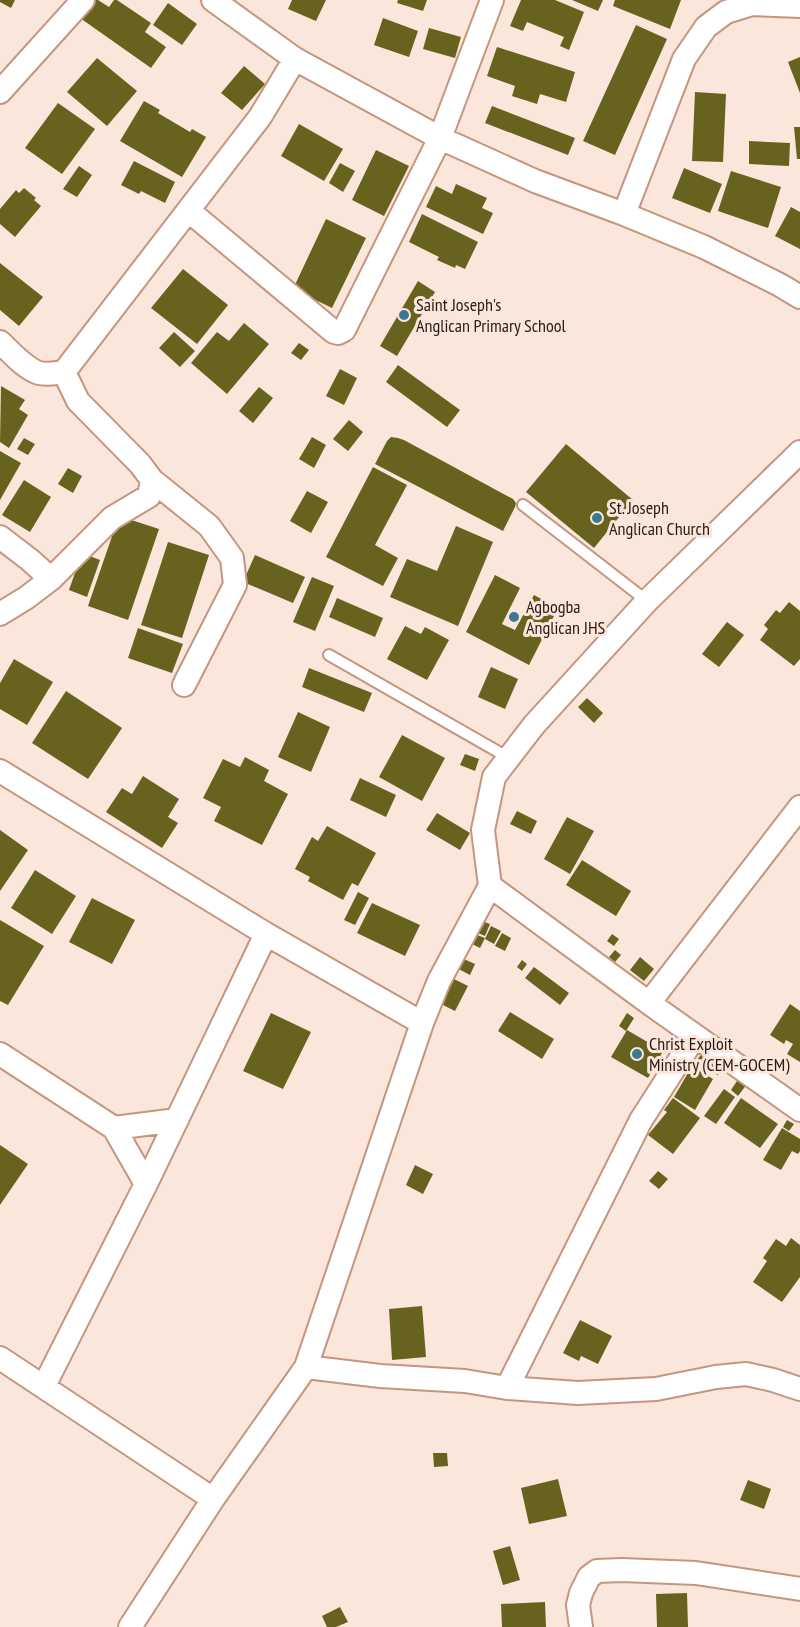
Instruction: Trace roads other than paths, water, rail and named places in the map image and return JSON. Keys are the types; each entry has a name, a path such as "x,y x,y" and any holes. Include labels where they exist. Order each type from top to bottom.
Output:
{"street":[{"path":"0,92 83,0"},
{"path":"213,0 295,59 440,138 535,181 704,247 800,297"},
{"path":"189,211 334,332 344,330 440,138 492,0"},
{"path":"624,214 684,59 706,27 726,12 752,4 800,6"},
{"path":"0,342 23,364 38,373 64,372 260,117 295,59"},
{"path":"64,372 78,400 140,464 152,480 209,526 232,558 235,585 184,685"},
{"path":"130,1627 213,1499 306,1367 422,1023 439,981 490,886 483,830 494,777 534,725 647,601 800,452"},
{"path":"0,614 51,579 112,518 149,496 152,480"},
{"path":"0,537 51,579"},
{"path":"0,771 266,934 422,1023"},
{"path":"649,1003 800,807"},
{"path":"490,886 800,1110"},
{"path":"44,1386 146,1184 266,934"},
{"path":"507,1388 641,1120 695,1036"},
{"path":"0,1054 114,1128 146,1184"},
{"path":"114,1128 177,1120"},
{"path":"0,1358 213,1499"},
{"path":"306,1367 380,1376 465,1381 507,1388 578,1393 656,1389 716,1377 746,1374 800,1389"},
{"path":"581,1627 578,1605 581,1593 589,1577 597,1571 696,1573 800,1589"}],"lane":[{"path":"523,505 647,601"},
{"path":"329,655 509,758"}],"place":[{"name":"Saint Joseph's Anglican Primary School","path":"404,315"},
{"name":"St. Joseph Anglican Church","path":"597,518"},
{"name":"Agbogba Anglican JHS","path":"514,617"},
{"name":"Christ Exploit Ministry (CEM-GOCEM)","path":"637,1054"}]}
